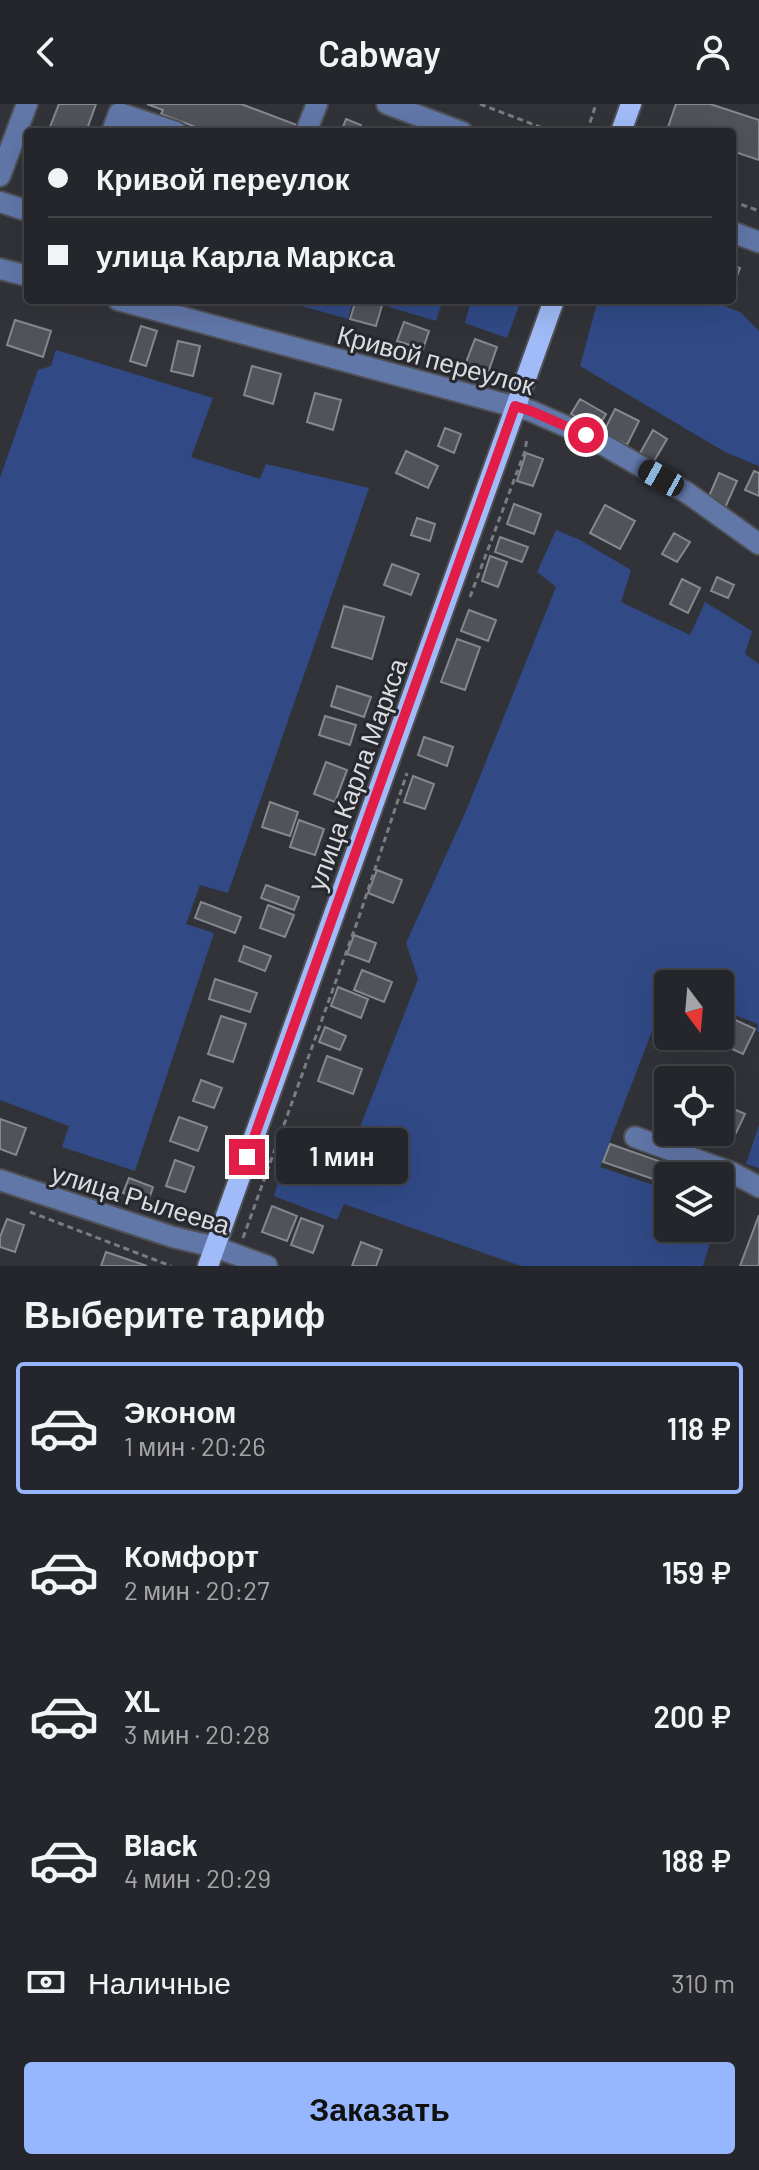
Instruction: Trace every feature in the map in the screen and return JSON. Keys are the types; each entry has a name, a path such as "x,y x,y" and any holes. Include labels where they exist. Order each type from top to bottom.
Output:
{"main road":[{"path":"622,128 631,104"},
{"name":"улица Карла Маркса","path":"211,1256 523,409 553,304"}],"street":[{"path":"0,176 27,104"},
{"path":"308,128 317,104"},
{"path":"387,104 451,128"},
{"path":"113,128 119,113 164,128"},
{"path":"0,202 24,210"},
{"path":"736,233 759,242"},
{"path":"0,269 24,275"},
{"name":"Кривой переулок","path":"133,304 523,409 586,435 686,492 759,544"},
{"path":"635,1137 733,1173 759,1187"},
{"name":"улица Рылеева","path":"0,1180 173,1237 211,1256 237,1255 267,1266"}],"path":[{"path":"480,104 543,128"},
{"path":"588,128 596,104"},
{"path":"736,202 759,211"},
{"path":"470,597 525,451 523,409"},
{"path":"237,1255 359,917 411,761"},
{"path":"25,1210 171,1266"}],"shaded area":[{"path":"294,304 352,304 348,319"},
{"path":"389,304 442,304 436,321 389,307"},
{"path":"470,304 520,304 507,338 465,323"},
{"path":"597,304 719,304 740,312 759,331 759,466 725,452 580,366"},
{"path":"56,350 213,398 191,457 260,479 266,464 369,488 228,893 200,885 186,924 214,933 135,1171 62,1147 69,1126 0,1100 0,478 38,370 51,366"},
{"path":"556,530 580,540 631,570 621,602 690,635 705,602 752,631 745,654 759,664 759,1032 758,1024 734,1015 734,970 654,970 654,1026 600,1167 654,1185 654,1242 710,1242 703,1266 521,1266 344,1204 337,1220 274,1196 287,1153 354,1175 361,1173 377,1140 360,1127 418,979 406,943 466,811 556,587 537,572"},
{"path":"759,1125 759,1168 746,1164"}],"building":[{"path":"59,104 96,104 87,128 50,128"},
{"path":"147,104 241,104 297,125 296,128 198,128 161,114 163,110"},
{"path":"676,104 710,104 759,120 759,160 736,152 736,128 668,128"},
{"path":"346,119 361,125 360,128 343,128"},
{"path":"355,304 382,304 376,326 350,319"},
{"path":"15,320 51,331 43,357 7,345"},
{"path":"404,322 429,331 423,349 397,341"},
{"path":"141,326 157,331 146,366 130,361"},
{"path":"475,339 497,347 488,373 465,365"},
{"path":"178,341 200,346 193,376 171,371"},
{"path":"252,366 281,374 273,404 244,395"},
{"path":"315,393 341,400 333,430 307,422"},
{"path":"580,399 606,414 597,429 571,414"},
{"path":"615,409 639,421 627,445 603,433"},
{"path":"445,428 461,434 454,453 438,446"},
{"path":"653,430 667,439 653,463 639,455"},
{"path":"406,451 438,466 428,488 396,473"},
{"path":"526,453 543,459 533,486 517,481"},
{"path":"754,471 759,473 759,496 745,490"},
{"path":"719,473 737,481 725,508 707,501"},
{"path":"514,504 541,514 534,534 507,524"},
{"path":"605,505 635,521 620,549 590,533"},
{"path":"417,518 435,524 430,541 411,535"},
{"path":"674,533 690,542 677,562 662,554"},
{"path":"500,537 528,547 522,562 495,552"},
{"path":"490,556 507,562 498,587 482,581"},
{"path":"392,564 419,574 411,595 384,585"},
{"path":"717,577 734,585 728,598 711,591"},
{"path":"682,579 700,588 688,613 670,604"},
{"path":"344,606 384,617 372,659 332,647"},
{"path":"469,610 496,620 488,641 461,631"},
{"path":"457,639 480,647 465,690 441,682"},
{"path":"337,686 371,697 364,717 331,706"},
{"path":"325,716 356,725 350,745 319,735"},
{"path":"424,737 453,747 447,766 418,755"},
{"path":"326,762 347,770 335,802 314,794"},
{"path":"413,776 434,784 425,809 404,802"},
{"path":"270,802 298,812 290,836 262,827"},
{"path":"299,820 324,829 315,855 290,847"},
{"path":"377,870 402,880 393,903 368,893"},
{"path":"266,885 299,897 294,910 261,898"},
{"path":"201,902 241,917 235,933 195,918"},
{"path":"268,905 294,915 285,937 260,928"},
{"path":"354,935 376,943 369,962 347,954"},
{"path":"244,946 271,956 265,971 239,961"},
{"path":"362,970 392,982 384,1002 354,990"},
{"path":"215,979 257,993 250,1012 209,999"},
{"path":"338,987 368,999 361,1018 331,1006"},
{"path":"221,1016 246,1024 233,1062 208,1054"},
{"path":"734,1019 755,1029 743,1054 734,1050"},
{"path":"325,1027 346,1036 340,1050 319,1042"},
{"path":"327,1056 362,1069 353,1094 318,1081"},
{"path":"201,1080 222,1088 214,1108 193,1101"},
{"path":"734,1109 745,1114 734,1132"},
{"path":"179,1117 207,1127 198,1151 170,1141"},
{"path":"0,1119 26,1128 16,1155 0,1149"},
{"path":"301,1133 326,1142 319,1159 294,1150"},
{"path":"610,1144 659,1161 654,1162 653,1179 603,1162"},
{"path":"175,1160 194,1167 185,1192 166,1186"},
{"path":"129,1178 153,1187 148,1202 123,1193"},
{"path":"272,1206 297,1216 287,1241 262,1232"},
{"path":"759,1215 759,1266 740,1266"},
{"path":"301,1218 323,1226 313,1253 291,1245"},
{"path":"7,1219 24,1225 15,1252 0,1247 0,1237"},
{"path":"361,1242 382,1250 376,1266 352,1266"},
{"path":"106,1252 147,1266 101,1266"}],"route":[{"path":"247,1157 515,406 586,435"}]}
